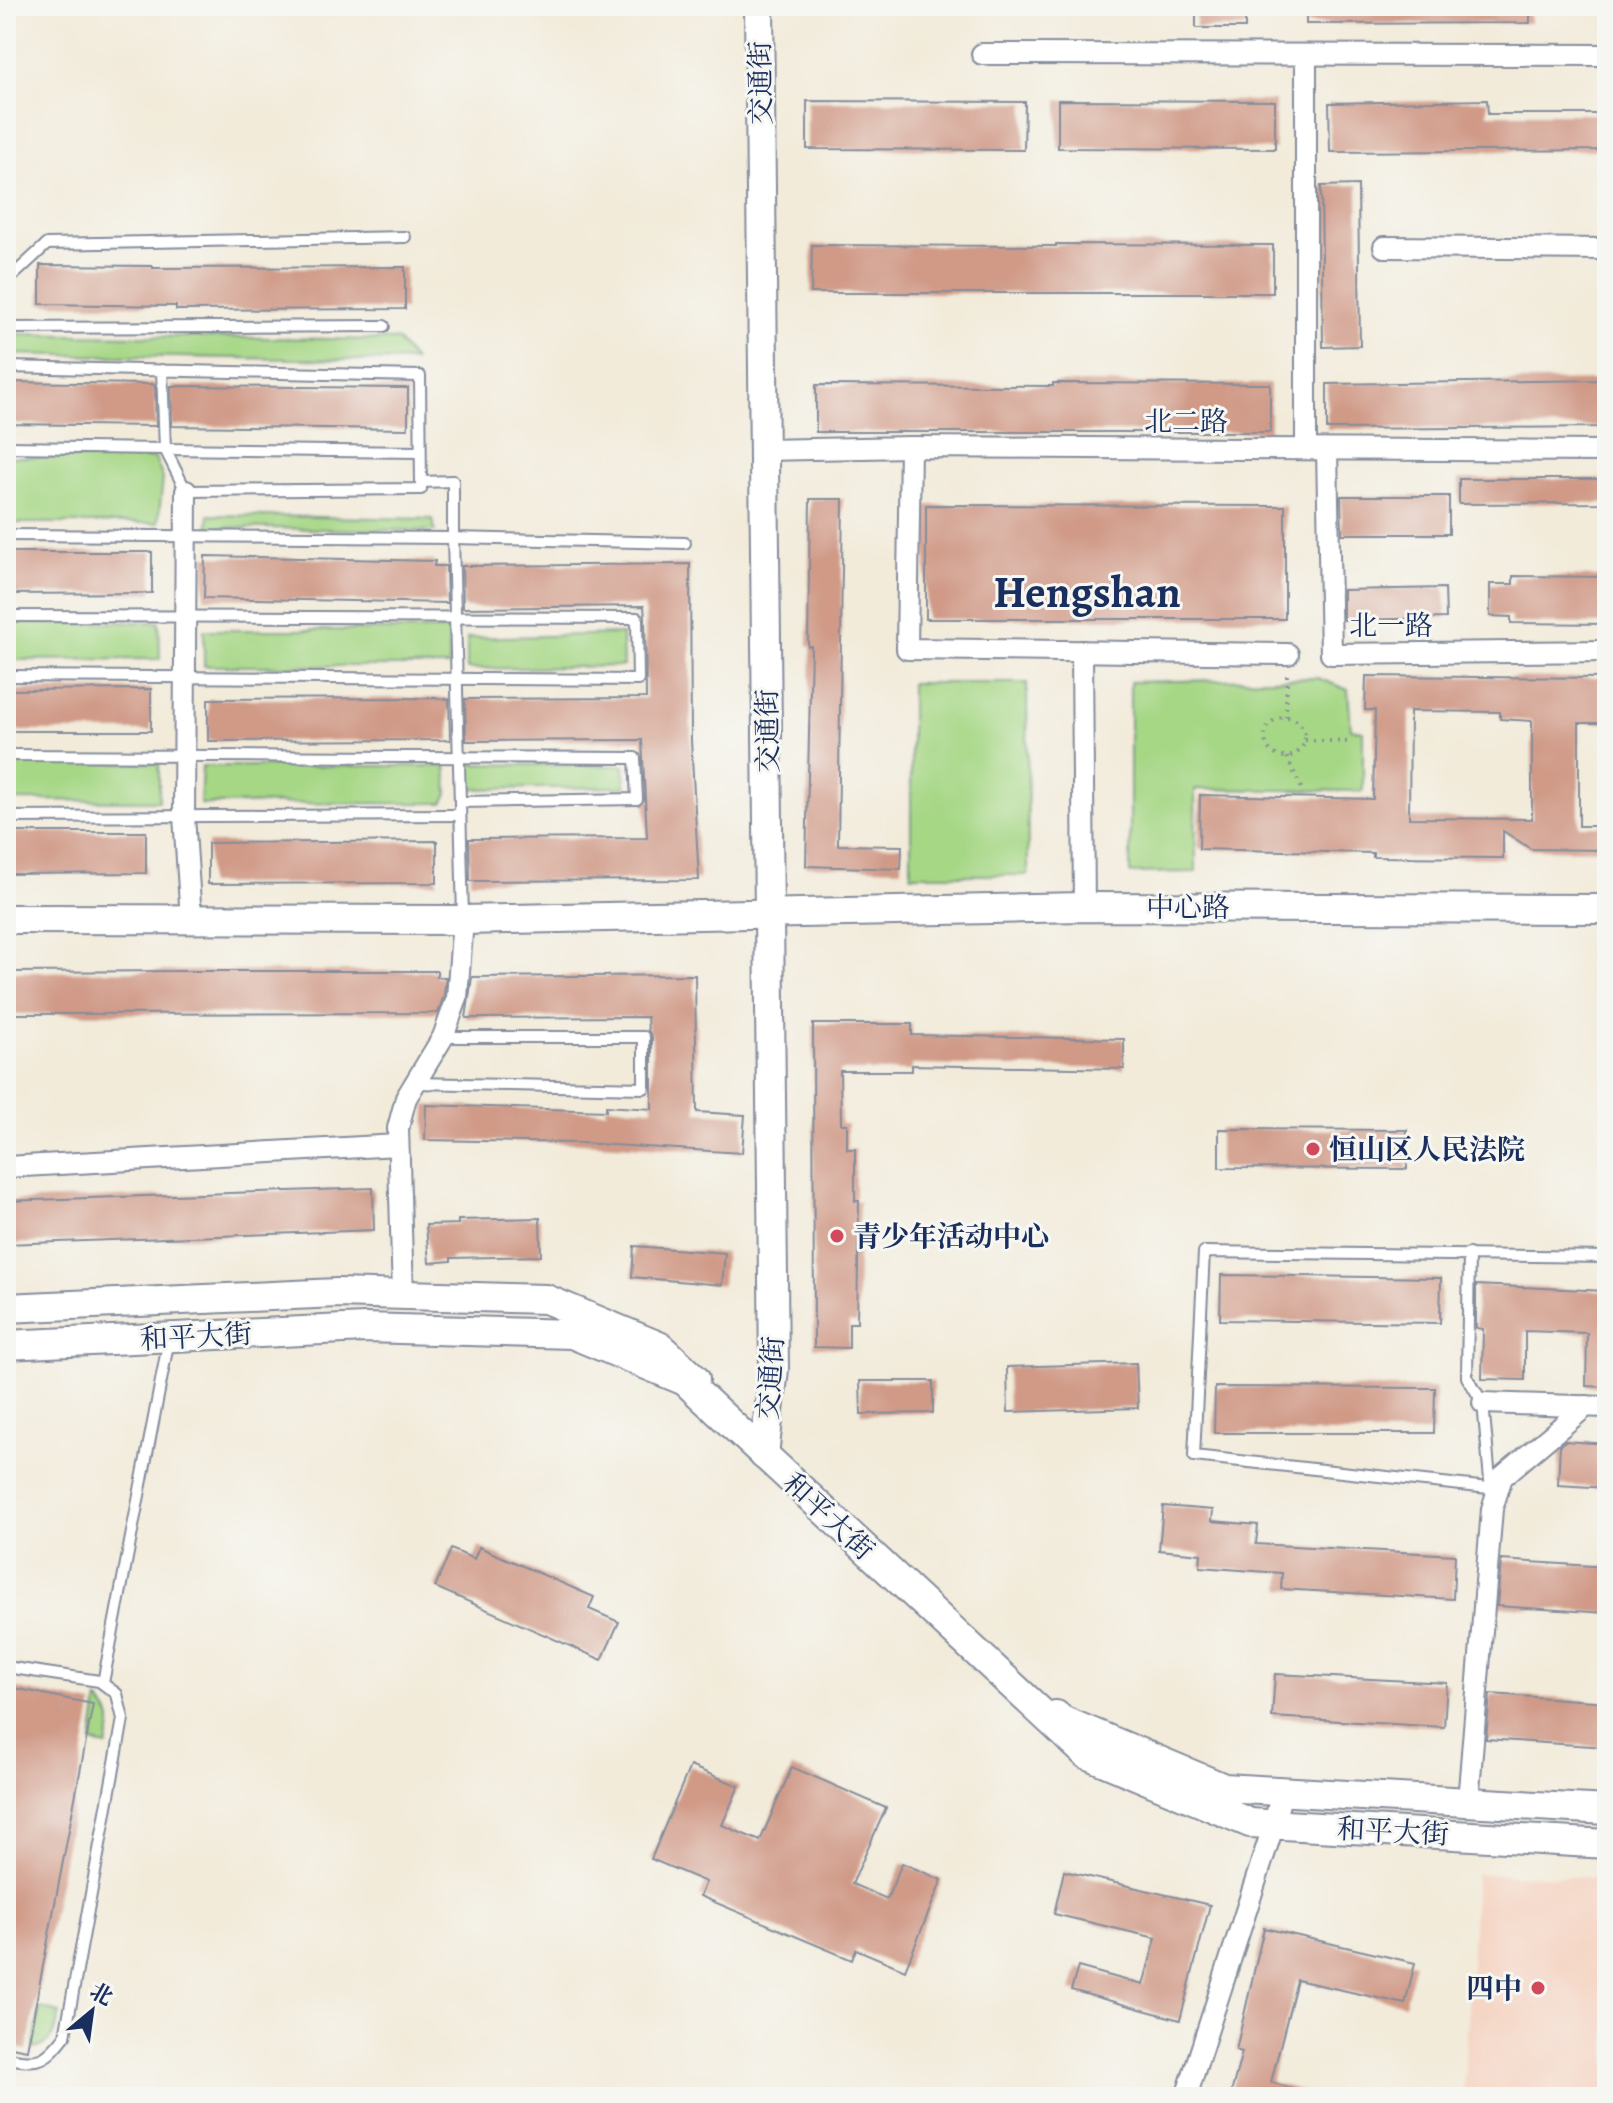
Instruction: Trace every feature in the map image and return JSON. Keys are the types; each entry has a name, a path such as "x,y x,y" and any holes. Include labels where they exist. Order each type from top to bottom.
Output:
{"main road":[{"name":"交通街","path":"759,6 774,1369 764,1449"},
{"name":"中心路","path":"6,919 463,920 1084,907 1607,909"},
{"name":"和平大街","path":"6,1308 337,1293 546,1299 661,1347 764,1449 1086,1754 1250,1823 1607,1844"},
{"name":"和平大街","path":"6,1345 365,1328 572,1334 685,1381 1062,1720 1224,1788 1607,1810"}],"street":[{"path":"982,54 1607,55"},
{"path":"1306,55 1306,449"},
{"path":"1384,247 1607,249"},
{"name":"北二路","path":"764,450 910,447 1607,451"},
{"path":"910,447 907,649 1288,654"},
{"name":"北一路","path":"1327,450 1331,654 1607,651"},
{"path":"186,491 184,816 191,919"},
{"path":"1082,651 1084,907"},
{"path":"403,1295 398,1128 406,1098 443,1037 457,998 463,920"},
{"path":"6,1167 398,1145"},
{"path":"1483,1403 1607,1407"},
{"path":"1468,1802 1494,1496 1502,1477 1586,1406"},
{"path":"1186,2097 1282,1791"}],"lane":[{"path":"6,282 47,244 405,237"},
{"path":"6,328 384,326"},
{"path":"6,367 162,370 420,376 421,489 186,491 165,449 162,370"},
{"path":"6,447 420,452"},
{"path":"421,482 453,481 463,920"},
{"path":"6,535 685,543"},
{"path":"6,616 637,618 638,680 6,676"},
{"path":"6,755 635,758 637,799 460,802"},
{"path":"6,817 460,815"},
{"path":"415,1083 644,1088 644,1037 443,1037"},
{"path":"1469,1254 1467,1377 1483,1403 1494,1496 1194,1456 1204,1252 1469,1254 1607,1257"},
{"path":"103,1683 169,1337"},
{"path":"6,1667 103,1683 117,1694 123,1719 65,2036 52,2053 33,2062 6,2058"}],"path":[{"path":"1286,717 1298,722 1305,733 1299,752 1287,757 1274,754 1266,745 1266,731 1273,721 1286,717"},
{"path":"1305,740 1352,742"},
{"path":"1287,757 1302,790"}],"shaded area":[{"name":"四中","path":"1476,1874 1607,1878 1607,2097 1463,2097"}],"green space":[{"path":"6,334 397,340 414,361 6,354"},
{"path":"6,457 155,458 163,479 158,523 6,523"},
{"path":"209,515 433,519 435,531 208,527"},
{"path":"159,622 160,659 6,660 6,623"},
{"path":"204,630 449,630 449,666 204,666"},
{"path":"622,634 623,666 467,669 467,638"},
{"path":"1318,678 1348,690 1351,729 1363,731 1363,791 1195,789 1196,872 1130,873 1130,682"},
{"path":"911,683 1027,683 1028,875 911,875"},
{"path":"6,762 159,763 159,801 6,800"},
{"path":"465,764 624,766 625,787 465,789"},
{"path":"202,766 446,766 448,794 443,803 200,804"},
{"path":"98,1700 108,1712 111,1722 107,1746 92,1743"},
{"path":"40,2008 60,2013 49,2041 33,2049"}],"building":[{"path":"1196,6 1245,6 1245,28 1196,28"},
{"path":"1306,6 1530,6 1530,23 1306,24"},
{"path":"1058,100 1275,101 1275,149 1058,148"},
{"path":"1487,100 1488,114 1607,114 1607,150 1330,152 1329,103"},
{"path":"807,101 1025,102 1024,150 807,149"},
{"path":"1358,185 1360,346 1323,347 1321,186"},
{"path":"812,245 1273,245 1273,293 811,293"},
{"path":"40,265 405,267 405,309 176,310 176,306 40,304"},
{"path":"1607,380 1607,427 1327,429 1327,384"},
{"path":"6,382 155,385 156,426 6,424"},
{"path":"1053,383 1270,384 1270,432 816,432 816,385 1053,386"},
{"path":"171,386 408,388 408,429 172,426"},
{"path":"1459,479 1607,479 1607,503 1459,504"},
{"path":"1341,496 1449,496 1449,534 1342,534"},
{"path":"810,499 843,499 838,845 902,846 901,869 806,866 811,646 808,646"},
{"path":"926,505 1285,506 1285,619 926,619"},
{"path":"6,552 152,552 152,593 6,594"},
{"path":"205,556 435,561 434,566 446,566 447,603 204,598"},
{"path":"690,564 691,740 699,880 470,881 469,839 647,838 642,740 466,741 465,699 646,698 645,618 644,606 463,608 462,566"},
{"path":"1513,576 1607,577 1607,624 1511,623 1511,617 1490,616 1490,584 1513,584"},
{"path":"1445,588 1446,618 1343,620 1343,590"},
{"path":"1366,676 1607,678 1607,723 1579,723 1579,826 1607,826 1607,850 1531,849 1503,831 1503,858 1373,857 1373,853 1199,849 1200,795 1373,799 1375,710 1365,710","holes":["1410,711 1500,712 1500,719 1532,721 1532,819 1409,818"]},
{"path":"151,689 151,731 6,731 6,690"},
{"path":"208,699 449,699 450,740 208,741"},
{"path":"6,832 146,832 146,873 6,874"},
{"path":"437,841 437,883 208,884 208,843"},
{"path":"437,971 437,977 446,977 438,1013 6,1014 6,972"},
{"path":"695,975 697,1112 745,1115 742,1153 581,1143 425,1140 426,1105 606,1111 606,1106 652,1109 652,1037 647,1017 466,1018 472,977"},
{"path":"813,1024 912,1024 912,1035 1124,1039 1124,1069 912,1065 912,1071 840,1071 841,1124 847,1124 847,1149 855,1149 855,1201 859,1201 857,1323 849,1323 849,1348 814,1347"},
{"name":"恒山区人民法院","path":"1219,1129 1407,1130 1407,1169 1219,1168"},
{"path":"373,1188 374,1230 6,1244 6,1201"},
{"path":"540,1218 541,1256 451,1258 451,1261 429,1263 426,1225 458,1224 458,1220"},
{"path":"634,1246 725,1253 722,1285 632,1277"},
{"path":"1221,1275 1441,1278 1440,1323 1220,1320"},
{"path":"1476,1285 1607,1291 1607,1387 1586,1386 1587,1333 1525,1331 1525,1380 1482,1379 1483,1329 1476,1328"},
{"path":"1136,1363 1138,1408 1008,1412 1007,1367"},
{"path":"860,1381 933,1381 933,1413 861,1414"},
{"path":"1215,1387 1435,1388 1434,1433 1214,1433"},
{"path":"1565,1441 1607,1444 1607,1488 1558,1485 1560,1445"},
{"path":"1163,1506 1213,1510 1212,1521 1258,1525 1256,1544 1455,1555 1453,1599 1281,1589 1282,1573 1200,1567 1201,1554 1159,1550"},
{"path":"479,1547 594,1597 589,1609 619,1622 602,1660 435,1587 451,1549 474,1559"},
{"path":"1501,1560 1607,1567 1607,1613 1497,1606"},
{"path":"1275,1674 1447,1683 1444,1727 1272,1717"},
{"path":"9,1687 93,1704 27,2050 6,2046 6,1702"},
{"path":"1490,1694 1607,1702 1607,1747 1486,1739"},
{"path":"690,1766 739,1786 722,1825 760,1841 792,1767 886,1808 852,1884 887,1899 902,1863 942,1880 905,1970 856,1949 852,1960 700,1896 706,1882 651,1859"},
{"path":"1064,1871 1210,1905 1180,2020 1071,1990 1078,1967 1143,1985 1156,1938 1054,1914"},
{"path":"1264,1928 1415,1963 1405,2004 1297,1980 1271,2082 1305,2092 1305,2097 1230,2097 1242,2052 1236,2050"}],"place":[{"name":"恒山区人民法院","path":"1313,1149"},
{"name":"青少年活动中心","path":"837,1236"},
{"name":"四中","path":"1538,1988"}],"district":[{"name":"Hengshan","path":"1087,592"}]}
